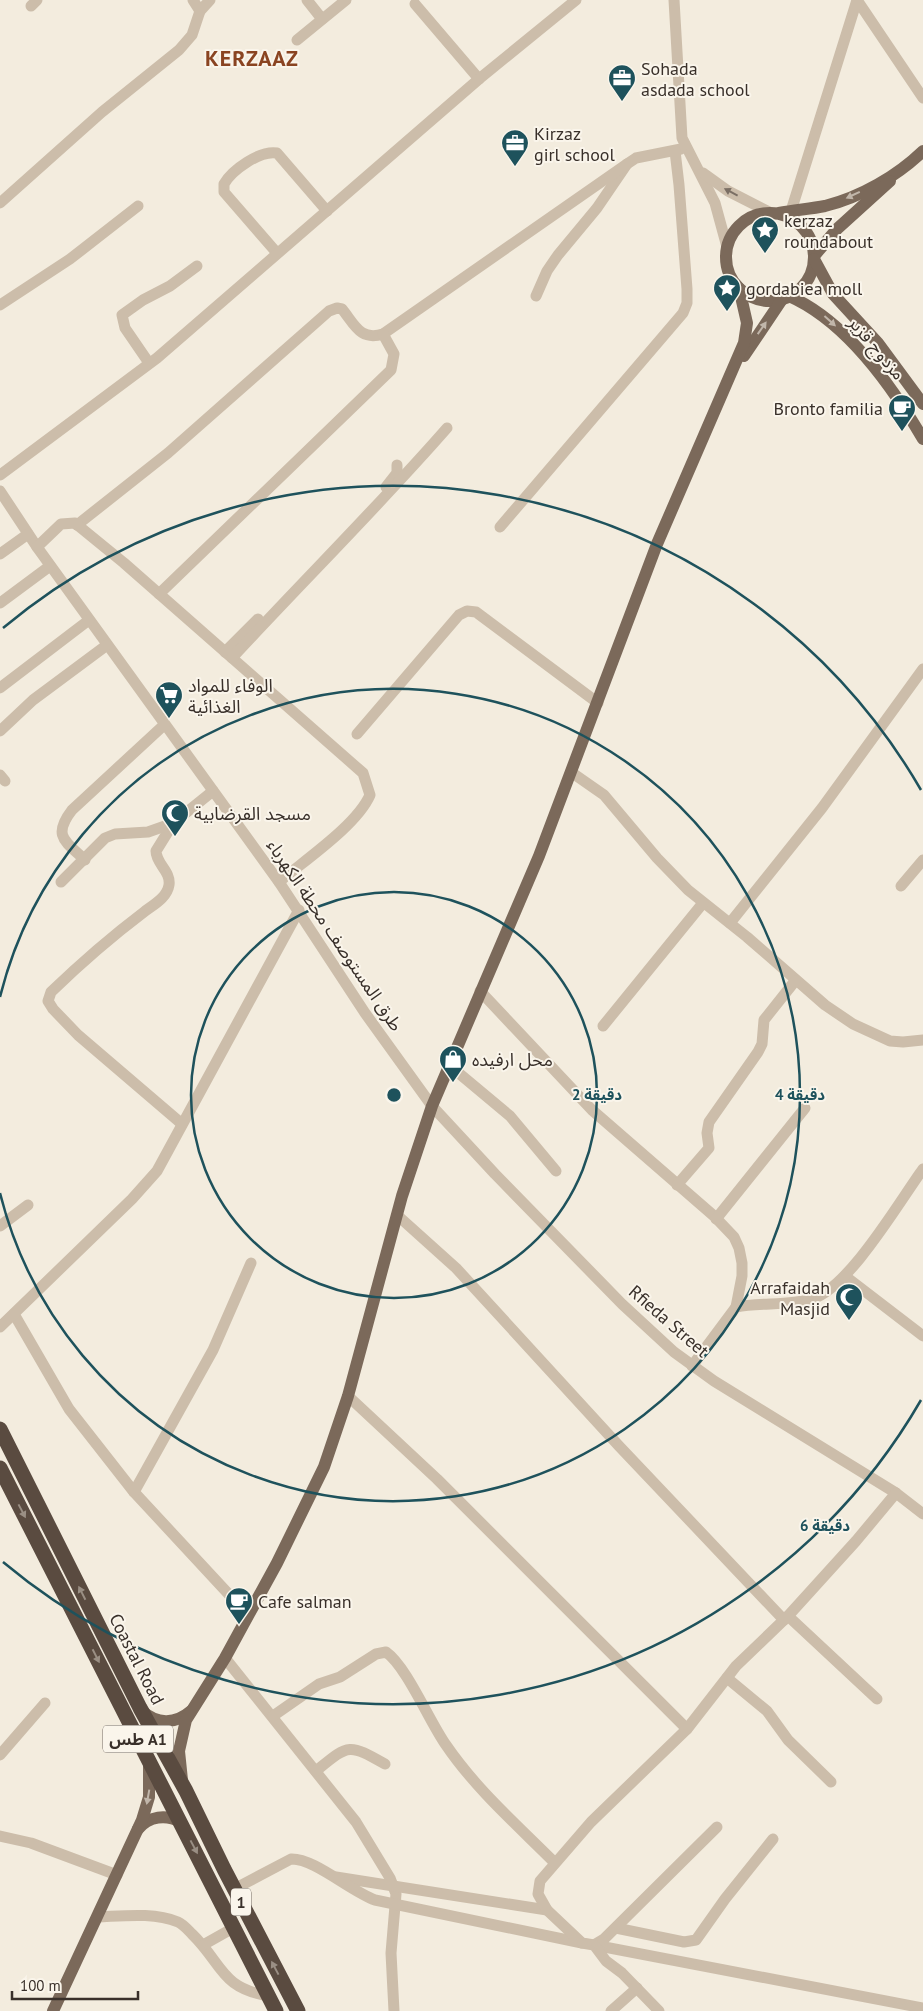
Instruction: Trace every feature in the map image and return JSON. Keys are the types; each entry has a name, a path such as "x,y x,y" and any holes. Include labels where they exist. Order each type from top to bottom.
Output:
{"highway":[{"name":"Coastal Road","path":"0,1429 140,1708 186,1791 234,1889 298,2011"},
{"name":"Coastal Road","path":"0,1468 235,1927 276,2011"}],"main road":[{"path":"739,288 750,296 763,300 786,297 797,291 809,277 814,258 837,229 923,151"},
{"path":"186,1791 180,1772 179,1751 182,1730 191,1711 225,1658 312,1495 348,1396 397,1215 432,1106 539,856 657,544 744,343 747,329 746,315 739,288 729,273 727,264 727,247 734,231 747,219 780,212 826,206 843,200 896,174"},
{"path":"780,212 797,222 804,229 809,237 814,258"},
{"name":"مزدوج قزير","path":"814,258 834,294 878,343 923,404"},
{"path":"727,384 759,331 786,297"},
{"name":"مزدوج قزير","path":"786,297 815,309 848,339 893,394 923,439"},
{"path":"140,1708 155,1720 168,1722 181,1719 191,1711"},
{"path":"53,2011 98,1917 136,1831 149,1797 149,1760"},
{"path":"136,1831 147,1821 160,1817 181,1822"}],"street":[{"path":"193,0 200,11"},
{"path":"0,203 102,112 179,50 192,35 200,11 210,0"},
{"path":"307,0 322,19"},
{"path":"297,40 346,0"},
{"path":"0,475 149,363 479,79 576,0"},
{"path":"500,528 683,312 687,303 680,185 680,126 674,0"},
{"path":"680,149 713,182 780,212 857,0 923,98"},
{"path":"415,4 479,79"},
{"path":"77,525 168,453 329,311 337,308 342,309 363,335 375,336 383,334 636,158 680,149"},
{"path":"277,253 224,192 224,184 234,172 264,154 277,153 327,211"},
{"path":"536,296 558,255 597,208 628,164"},
{"path":"694,165 715,203 727,247"},
{"path":"0,305 70,259 138,206"},
{"path":"149,363 124,328 122,315 143,300 170,286 197,266"},
{"path":"159,594 391,370 394,354 383,334"},
{"path":"229,655 390,494 446,428"},
{"path":"229,655 394,478 397,465"},
{"name":"طرق المستوصف محطة الكهرباء","path":"0,491 50,566 299,910 365,1013 432,1106"},
{"path":"37,547 61,524 68,522 77,525 159,594 363,773 369,786 370,795 358,814 336,835 279,882"},
{"path":"0,554 28,534"},
{"path":"0,603 50,566"},
{"path":"357,734 459,615 467,611 476,612 598,704"},
{"path":"0,688 89,620"},
{"path":"0,731 34,700 107,645"},
{"path":"730,923 822,808 923,669"},
{"path":"85,860 63,840 61,831 64,821 72,810 164,724"},
{"path":"571,772 604,795 657,858 704,903 730,923 796,982 846,1020 875,1035 890,1041 923,1040"},
{"path":"61,882 105,838 115,834 148,832 174,822 213,791"},
{"path":"174,822 156,851 157,859 168,875 170,883 163,898 97,948 51,992 48,1001 53,1009 78,1035 182,1124"},
{"path":"901,886 923,860"},
{"path":"603,1026 704,903"},
{"path":"0,1327 146,1184 165,1158 299,910"},
{"path":"677,1185 710,1148 707,1127 709,1122 758,1052 762,1044 764,1020 796,982"},
{"path":"480,991 592,1110 734,1237 739,1248 742,1276 736,1307 692,1366"},
{"path":"449,1065 510,1116 556,1171"},
{"name":"Rfieda Street","path":"432,1106 495,1174 654,1335 692,1366 896,1493 923,1514"},
{"path":"716,1219 805,1108"},
{"path":"736,1307 752,1303 812,1299 828,1292 845,1276 923,1169"},
{"path":"0,1226 28,1205"},
{"path":"397,1215 456,1268 619,1446 786,1618 877,1699"},
{"path":"134,1492 213,1350 251,1263"},
{"path":"845,1276 923,1336"},
{"path":"14,1314 69,1409 134,1492 248,1615"},
{"path":"348,1396 437,1479 687,1730"},
{"path":"658,2011 637,1988 547,1910 540,1902 538,1888 554,1862 591,1822 687,1730 736,1666 786,1618 856,1541 896,1493"},
{"path":"273,1716 319,1684 340,1677 376,1654 386,1652 409,1682 444,1743 460,1764 489,1799 554,1862"},
{"path":"225,1658 361,1828 394,1886 391,1954 394,2011"},
{"path":"727,1678 766,1711 788,1740 831,1782"},
{"path":"0,1755 45,1703"},
{"path":"316,1771 341,1751 348,1749 358,1749 385,1764"},
{"path":"588,1944 616,1928 718,1827"},
{"path":"0,1836 31,1843 117,1874"},
{"path":"616,1928 684,1942 696,1940 725,1899 773,1839"},
{"path":"234,1889 291,1859 303,1860 359,1894 394,1906 923,2008"},
{"path":"329,1876 547,1910"},
{"path":"98,1917 138,1916 178,1922 203,1945 231,1983 248,1993 269,1996"},
{"path":"203,1945 235,1927"},
{"path":"611,2011 637,1988"}],"place":[{"name":"Sohada asdada school","path":"622,102"},
{"name":"Kirzaz girl school","path":"515,167"},
{"name":"kerzaz roundabout","path":"765,254"},
{"name":"gordabiea moll","path":"727,312"},
{"name":"Bronto familia","path":"902,432"},
{"name":"الوفاء للمواد الغذائية","path":"169,719"},
{"name":"مسجد القرضابية","path":"175,837"},
{"name":"محل ارفيده","path":"453,1083"},
{"name":"Arrafaidah Masjid","path":"849,1321"},
{"name":"Cafe salman","path":"239,1625"}],"district":[{"name":"KERZAAZ","path":"252,58"}]}
